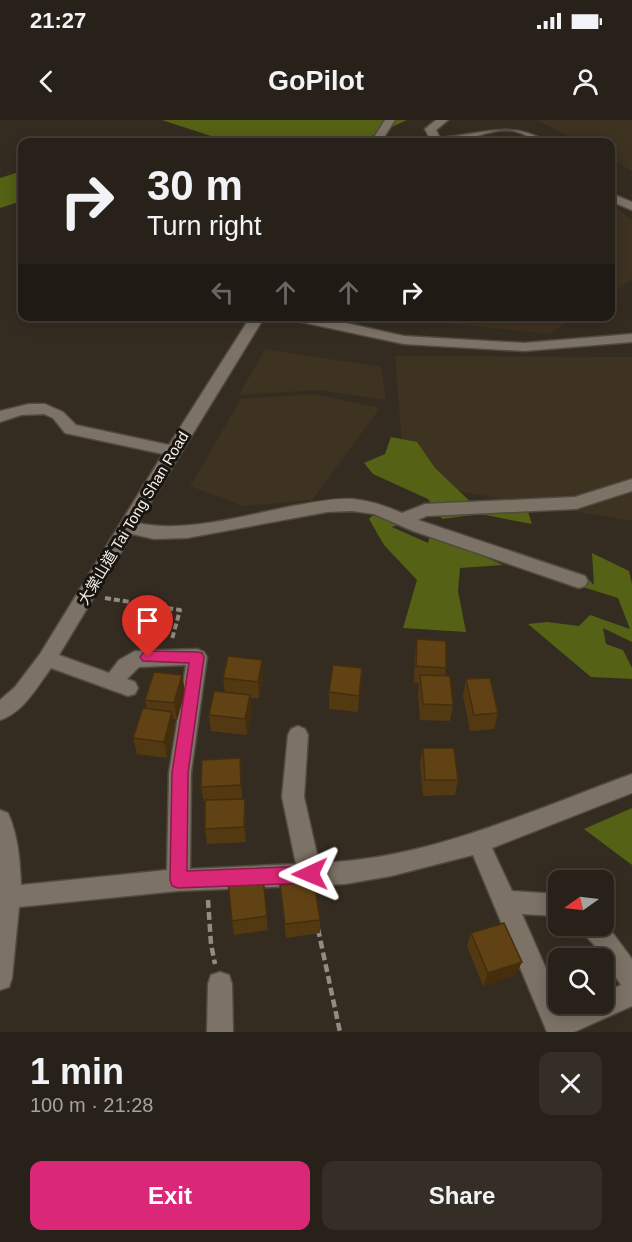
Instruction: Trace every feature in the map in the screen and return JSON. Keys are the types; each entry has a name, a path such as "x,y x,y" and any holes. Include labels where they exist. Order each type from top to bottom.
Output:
{"street":[{"path":"379,138 390,120"},
{"path":"432,138 430,129 443,120"},
{"path":"458,138 498,125 515,125 528,129 538,138"},
{"path":"615,198 632,206"},
{"name":"大棠山道 Tai Tong Shan Road","path":"0,712 22,693 46,659 255,321"},
{"path":"315,321 404,340 524,347 632,338"},
{"path":"2,412 51,410 60,416 71,429 174,451"},
{"path":"402,520 425,510 576,503 632,485"},
{"path":"127,527 154,533 187,532 327,506 352,505 377,509 402,520 579,581"},
{"path":"46,659 120,685 126,666 135,659 197,657 180,773 178,880"},
{"path":"298,735 292,797 310,874"},
{"path":"5,897 178,880 345,873 391,865 479,843 632,783"},
{"path":"0,820 7,849 0,978"},
{"path":"479,843 559,1029 632,993"},
{"path":"503,902 548,904"},
{"path":"601,936 632,980"},
{"path":"220,984 220,1032"}],"path":[{"path":"86,595 180,610 167,657"},
{"path":"207,878 211,944 220,984"},
{"path":"316,919 321,952 340,1032"}],"shaded area":[{"path":"537,120 632,120 632,171 615,161 615,138 572,138"},
{"path":"615,207 632,220 632,279 615,291"},
{"path":"426,321 570,321 549,334"},
{"path":"265,349 381,367 386,400 319,390 239,395"},
{"path":"395,356 632,357 632,521 405,482"},
{"path":"313,394 380,408 312,500 243,506 190,486 241,399"}],"green space":[{"path":"162,120 407,120 368,138 217,138"},
{"path":"18,172 18,202 0,208 0,178"},
{"path":"391,437 417,442 435,468 477,508 528,512 532,524 480,514 442,519 428,499 373,474 364,463 385,454"},
{"path":"373,515 401,524 392,527 428,543 430,536 463,547 503,565 460,568 458,591 466,632 403,628 417,580 384,545 369,519"},
{"path":"592,553 629,571 632,584 632,642 603,628 606,644 623,650 632,668 632,679 591,677 528,624 547,622 579,626 590,615 630,629 618,598 535,572 583,574 594,585"},
{"path":"632,808 632,865 584,829"}],"building":[{"path":"417,639 446,641 446,668 416,666"},
{"path":"228,656 262,660 258,682 223,678"},
{"path":"333,665 362,668 359,696 329,692"},
{"path":"154,672 182,675 174,703 145,700"},
{"path":"420,675 450,676 453,705 423,704"},
{"path":"490,678 498,713 474,715 466,679"},
{"path":"214,691 250,695 245,719 209,715"},
{"path":"143,708 172,712 164,742 133,738"},
{"path":"423,748 454,748 458,780 425,780"},
{"path":"240,758 241,785 201,787 202,760"},
{"path":"245,799 244,827 205,829 205,800"},
{"path":"263,877 267,916 232,921 228,882"},
{"path":"314,881 320,920 285,924 280,885"},
{"path":"504,923 522,962 488,973 471,933"}],"route":[{"path":"148,657 197,657 180,773 178,880 310,874"}]}
